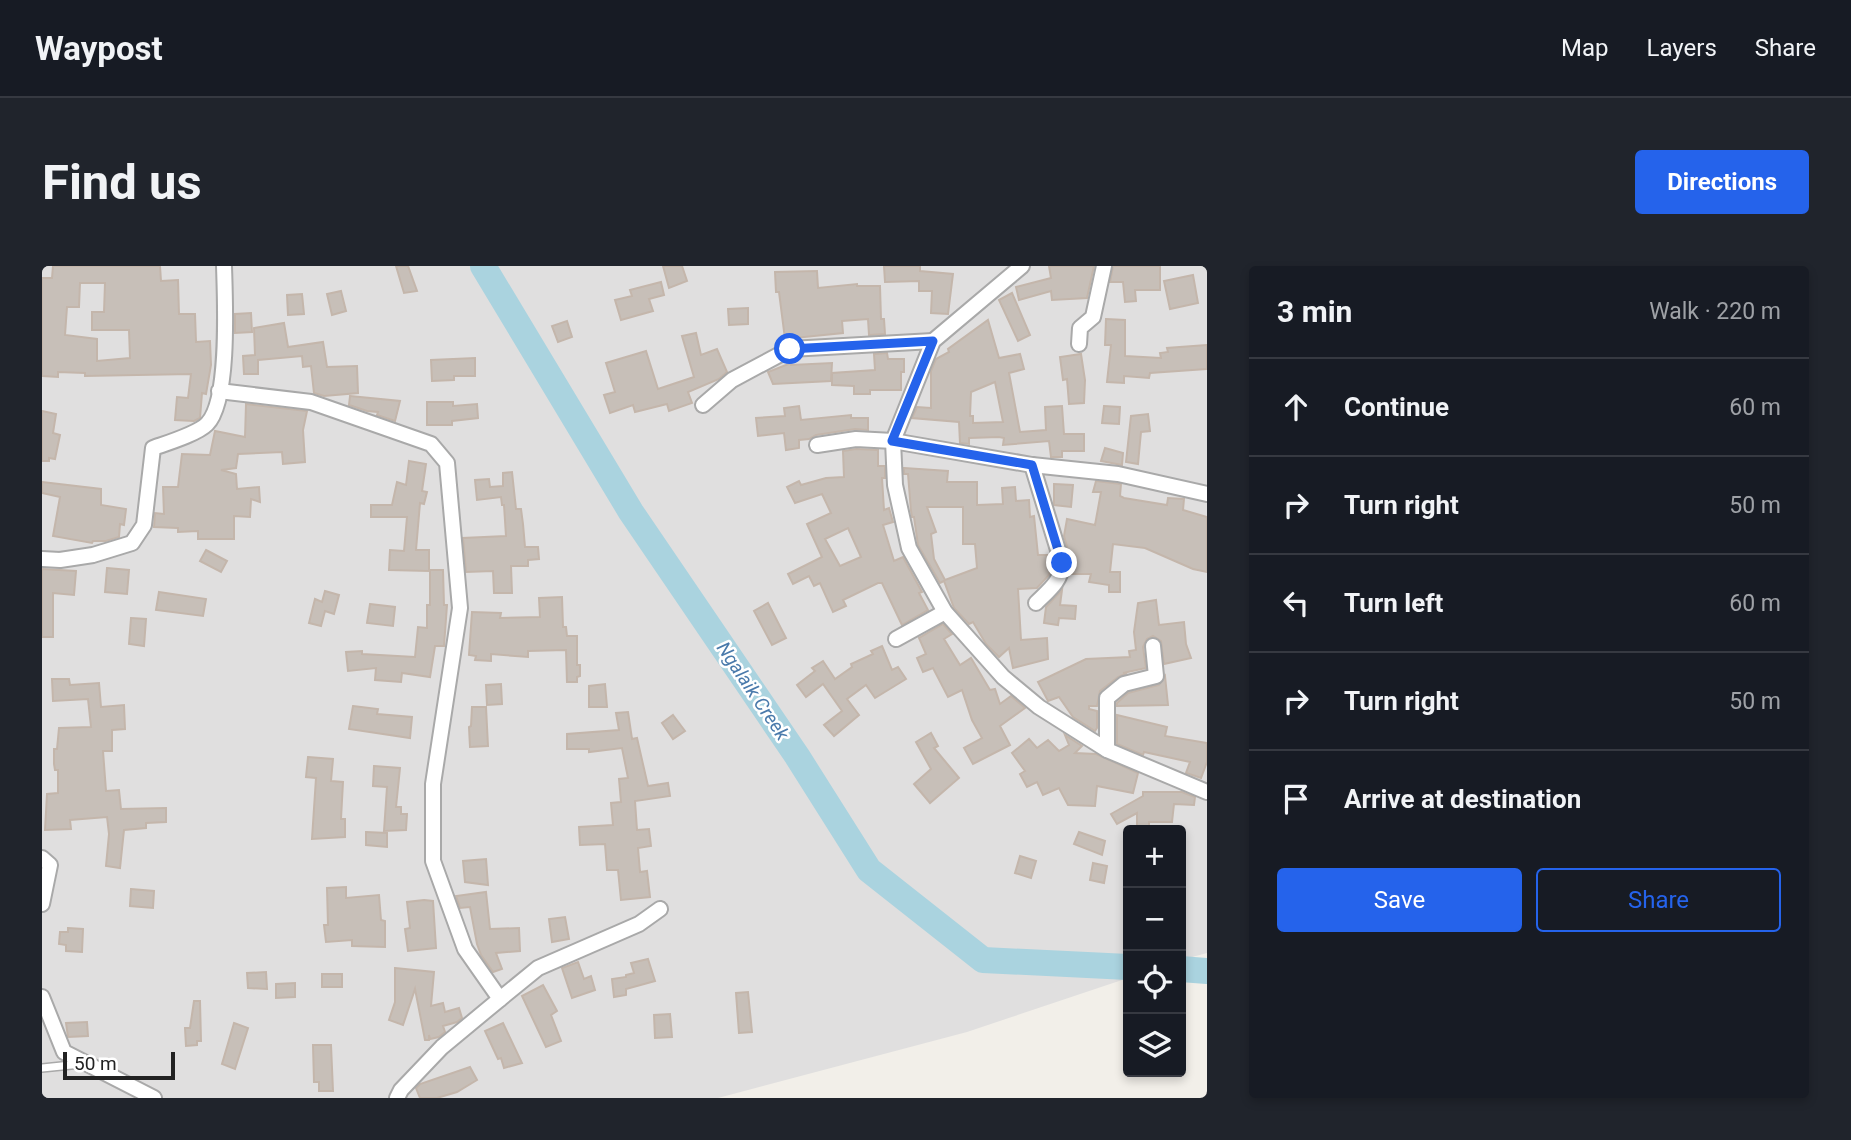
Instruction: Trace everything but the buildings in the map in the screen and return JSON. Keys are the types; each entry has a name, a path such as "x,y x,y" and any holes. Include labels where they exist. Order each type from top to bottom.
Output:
{"street":[{"path":"42,559 60,560 93,555 132,543 144,525 153,448 206,425 217,407 225,331 224,266"},
{"path":"1022,266 933,341 892,441 895,485 909,548 945,612 1003,677 1039,707 1107,750 1207,792"},
{"path":"1079,344 1080,328 1093,317 1104,266"},
{"path":"703,405 732,380 790,349 933,341"},
{"path":"219,391 311,402 431,444 447,463 460,608 433,784 433,861 464,949 500,999"},
{"path":"817,445 856,439 892,441 1032,465 1118,474 1207,495"},
{"path":"1032,465 1062,563 1062,574 1036,603"},
{"path":"897,639 945,612"},
{"path":"1107,750 1107,698 1124,684 1156,676 1153,646"},
{"path":"42,858 50,865 42,904"},
{"path":"397,1098 401,1090 442,1047 538,968 639,924 660,909"},
{"path":"42,997 64,1052 154,1098"}],"lane":[{"path":"42,1068 85,1063"}],"shaded area":[{"path":"42,266 1207,266 1207,953 1186,959 1186,825 1123,825 1123,980 967,1032 718,1098 42,1098"}],"waterway":[{"name":"Ngalaik Creek","path":"483,266 631,512 797,756 869,870 983,960 1123,967"},
{"name":"Ngalaik Creek","path":"1186,969 1207,971"}],"route":[{"path":"790,349 933,341 892,441 1032,465 1062,563"}]}
